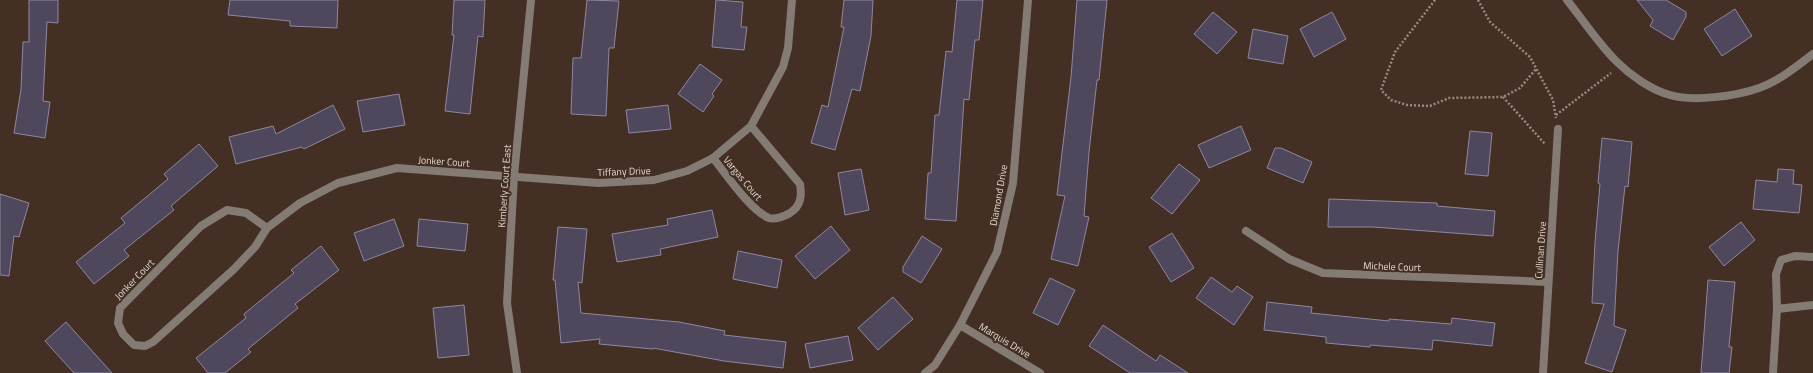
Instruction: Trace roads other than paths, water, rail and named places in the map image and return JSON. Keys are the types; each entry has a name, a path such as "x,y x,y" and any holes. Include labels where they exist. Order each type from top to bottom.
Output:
{"street":[{"name":"Kimberly Court East","path":"517,373 507,303 514,176 531,0"},
{"name":"Tiffany Drive","path":"514,176 599,183 654,180 687,171 713,158 751,126 783,67 788,48 792,0"},
{"name":"Diamond Drive","path":"925,373 935,365 960,325 997,252 1013,183 1028,0"},
{"path":"1567,0 1621,65 1642,82 1670,95 1703,98 1733,95 1760,88 1794,68 1813,54"},
{"name":"Vargas Court","path":"713,158 757,210 771,218 784,216 796,209 802,195 800,184 751,126"},
{"name":"Cullinan Drive","path":"1543,373 1558,129"},
{"name":"Jonker Court","path":"267,228 246,213 227,210 201,226 120,308 118,322 123,334 134,345 145,346 153,342 233,270 255,247 267,228 300,203 338,184 397,168 514,176"},
{"name":"Michele Court","path":"1246,230 1289,259 1323,273 1548,282"},
{"path":"1773,373 1777,309 1776,274 1781,260 1795,256 1813,257"},
{"path":"1777,309 1813,305"},
{"name":"Marquis Drive","path":"960,325 1040,373"}]}
